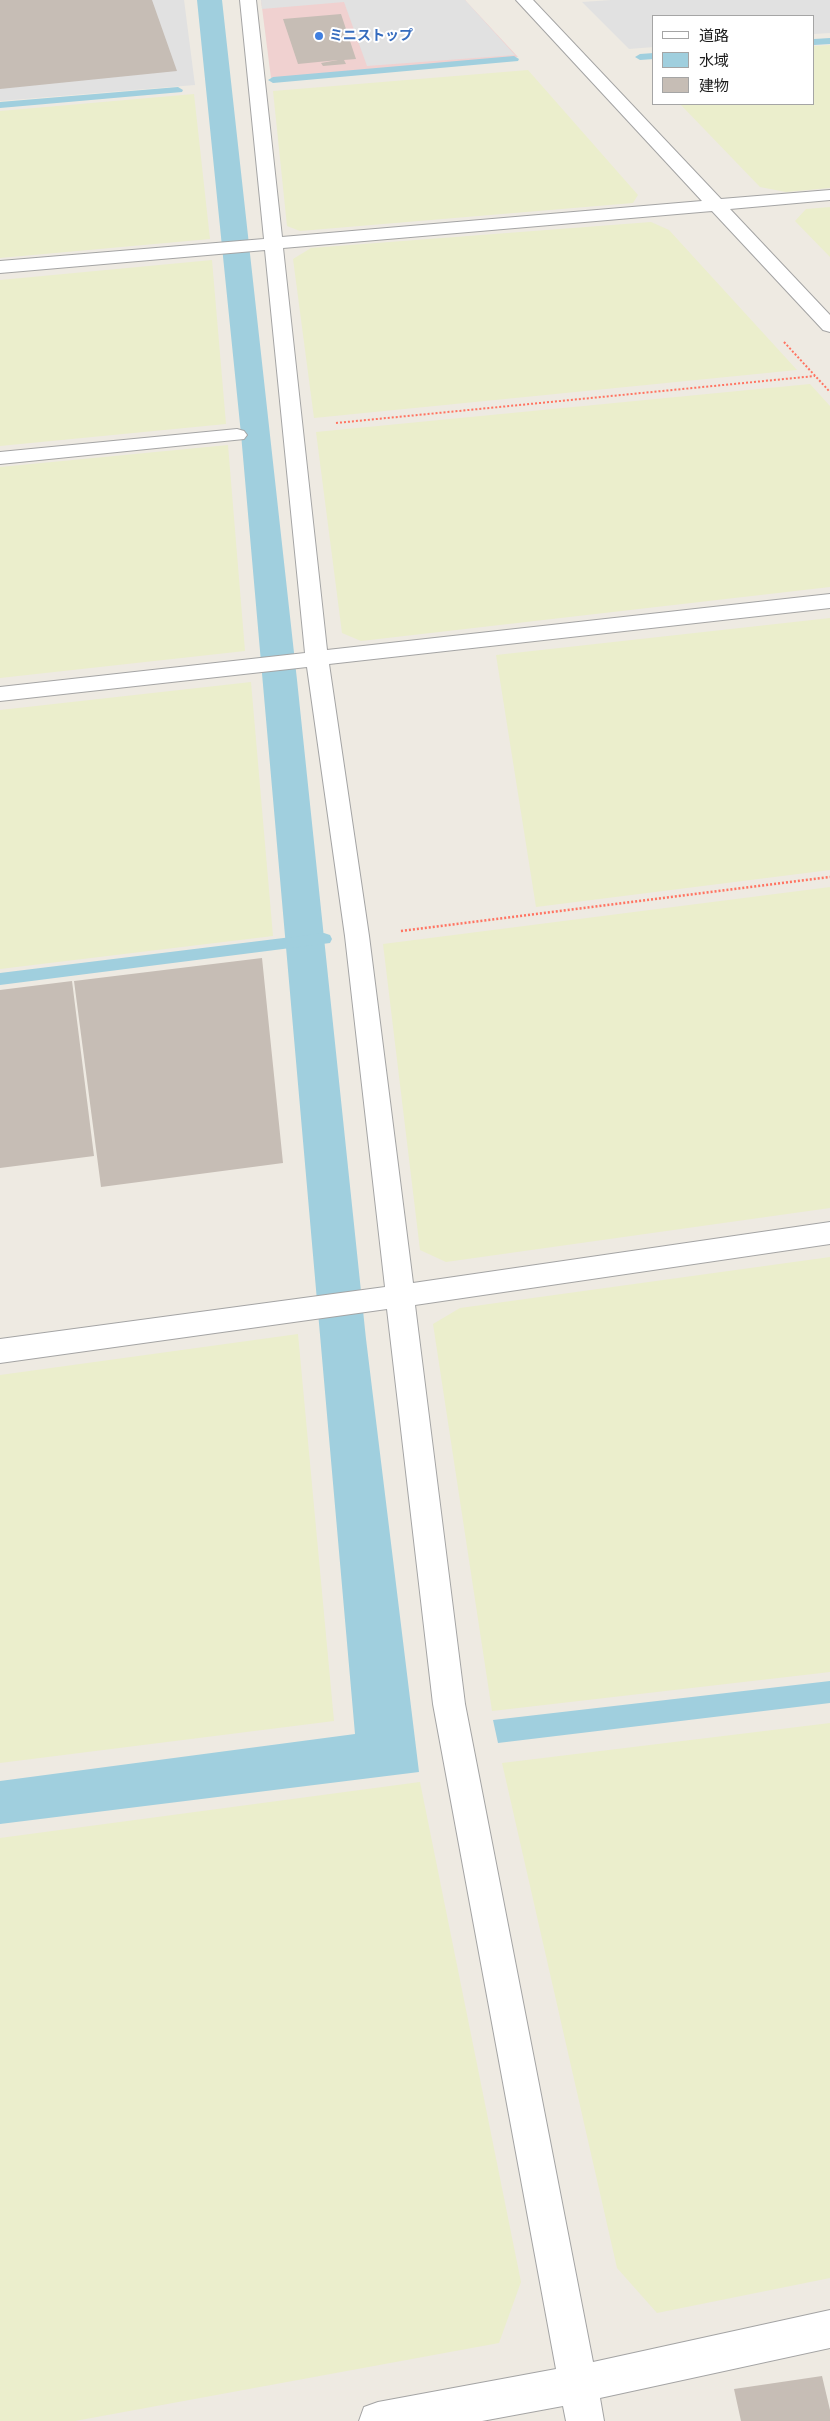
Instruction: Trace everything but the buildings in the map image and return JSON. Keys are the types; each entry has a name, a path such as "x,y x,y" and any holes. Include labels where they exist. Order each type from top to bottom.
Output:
{"street":[{"path":"248,0 265,243 292,428 310,660 357,936 386,1298 449,1704 585,2421"},
{"path":"524,0 830,326"},
{"path":"0,267 830,195"},
{"path":"0,458 236,435"},
{"path":"0,694 830,602"},
{"path":"0,1351 386,1298 830,1233"},
{"path":"378,2421 578,2384 830,2329"}],"path":[{"path":"292,428 815,376"},
{"path":"357,936 830,877"}],"shaded area":[{"path":"0,0 184,0 195,85 0,101"},
{"path":"261,0 465,0 518,57 271,78"},
{"path":"261,0 465,0 515,55 367,66 344,2 262,9"},
{"path":"611,0 830,0 830,33 815,34 815,15 652,15 652,47 629,49 582,2"}],"green space":[{"path":"830,45 830,188 786,192 760,187 681,105 815,105 815,46"},
{"path":"528,70 638,195 633,203 300,231 287,226 273,91"},
{"path":"194,94 210,239 0,258 0,111"},
{"path":"830,207 830,257 795,221 806,209"},
{"path":"651,222 669,230 797,370 314,418 293,259 311,248"},
{"path":"212,260 226,424 0,446 0,280"},
{"path":"810,384 830,406 830,587 361,641 342,633 316,432"},
{"path":"228,445 245,651 0,678 0,467"},
{"path":"830,618 830,870 536,907 496,655"},
{"path":"251,682 273,936 0,969 0,710"},
{"path":"830,887 830,1208 446,1262 420,1250 383,944"},
{"path":"830,1257 830,1672 492,1711 433,1324 460,1308"},
{"path":"298,1334 334,1721 0,1763 0,1375"},
{"path":"830,1723 830,2278 657,2313 617,2268 502,1763"},
{"path":"420,1782 521,2282 499,2343 75,2421 0,2421 0,1838"}],"water":[{"path":"197,0 222,0 297,680 366,1339 419,1772 0,1824 0,1781 355,1734 241,434"},
{"path":"830,1681 830,1703 498,1743 493,1720"}],"waterway":[{"path":"815,42 830,41"},
{"path":"640,57 652,56"},
{"path":"273,80 514,59"},
{"path":"0,105 178,90"},
{"path":"0,979 324,939"}],"place":[{"name":"ミニストップ","path":"319,36"}]}
